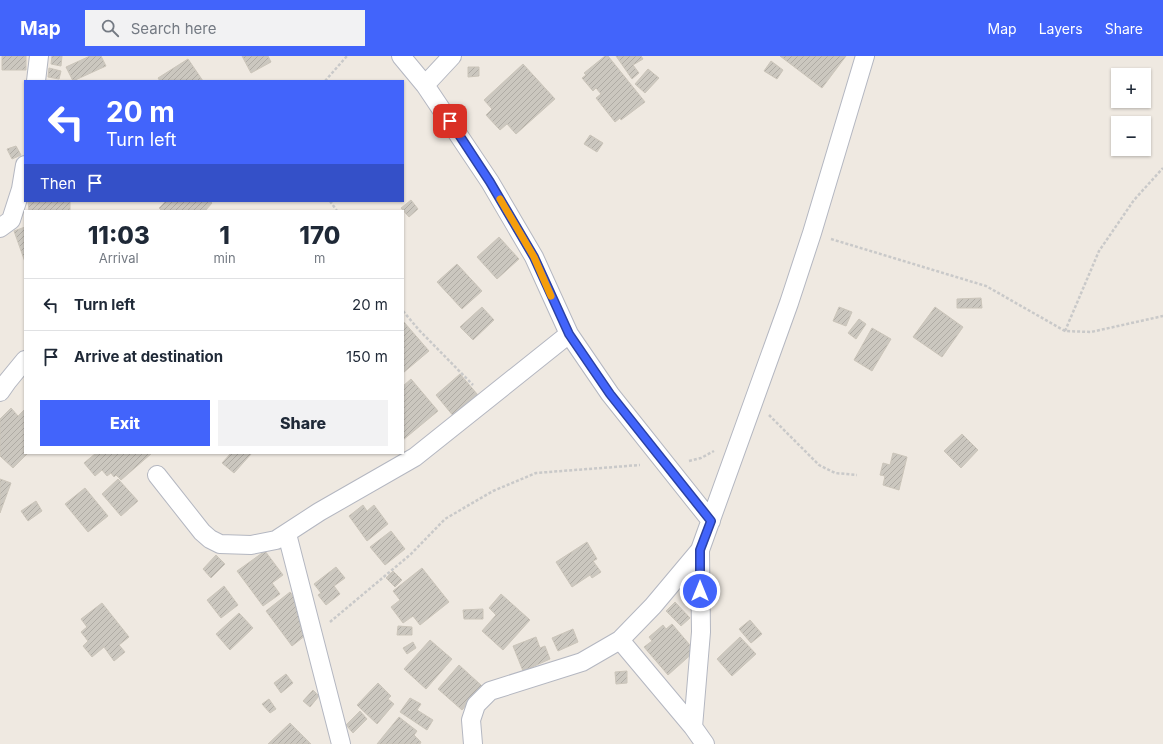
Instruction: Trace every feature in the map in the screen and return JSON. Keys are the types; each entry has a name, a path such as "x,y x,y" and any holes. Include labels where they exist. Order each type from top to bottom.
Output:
{"street":[{"path":"36,80 39,56"},
{"path":"400,56 425,85 490,182 534,257 569,334 610,394 711,521"},
{"path":"425,85 452,56"},
{"path":"473,744 472,720 476,705 490,692 582,662 620,640 653,606 700,550 789,303 812,233 865,56"},
{"path":"0,228 11,220 21,189 24,171"},
{"path":"157,475 202,532 210,539 220,544 251,545 276,540 319,512 415,457 569,334"},
{"path":"0,392 24,361"},
{"path":"287,534 341,744"},
{"path":"693,727 701,632 700,550"},
{"path":"620,640 693,727 704,744"}],"path":[{"path":"326,80 347,56"},
{"path":"1065,331 1100,251 1134,200 1163,168"},
{"path":"812,233 986,286 1065,331 1091,332 1163,316"},
{"path":"404,312 419,330 488,399"},
{"path":"754,400 819,465 835,473 857,475"},
{"path":"314,636 411,554 445,519 493,491 536,473 688,462 701,458 743,432"}],"building":[{"path":"2,56 26,56 26,70 2,70"},
{"path":"52,56 62,56 61,66 51,64"},
{"path":"90,56 101,56 106,66 75,80 72,80 66,67"},
{"path":"242,56 268,56 271,62 251,73"},
{"path":"605,56 608,56 645,102 621,120 620,118 615,122 596,98 601,94 596,88 593,91 582,78 586,75 584,73"},
{"path":"616,56 641,56 643,59 633,65 639,73 632,79"},
{"path":"780,56 846,56 822,88"},
{"path":"188,59 202,80 159,80 158,78"},
{"path":"771,61 783,70 777,79 764,71"},
{"path":"523,64 555,99 516,134 507,124 500,130 486,115 492,109 484,100"},
{"path":"468,67 479,67 479,76 468,77"},
{"path":"49,68 61,71 59,79 48,77"},
{"path":"648,69 659,78 645,93 635,84"},
{"path":"590,135 603,143 597,152 584,144"},
{"path":"16,146 21,155 12,159 7,149"},
{"path":"411,200 418,209 409,217 401,208"},
{"path":"28,202 70,202 70,210 29,210"},
{"path":"165,202 212,203 206,210 161,210 159,208"},
{"path":"24,227 24,259 14,231"},
{"path":"499,237 519,259 497,279 477,257"},
{"path":"457,264 482,291 462,309 437,282"},
{"path":"981,298 982,308 957,308 957,299"},
{"path":"482,307 494,320 473,340 460,327"},
{"path":"839,307 852,312 846,326 833,321"},
{"path":"935,307 963,327 942,357 913,337"},
{"path":"859,319 866,324 856,339 848,333"},
{"path":"404,322 429,351 404,372"},
{"path":"872,328 891,339 872,371 854,360"},
{"path":"460,374 489,408 464,429 436,395"},
{"path":"411,379 438,411 404,439 404,385"},
{"path":"11,408 18,416 24,410 24,454 27,454 13,468 0,456 0,419"},
{"path":"962,434 978,450 961,468 944,451"},
{"path":"893,453 907,457 899,490 883,485 885,476 880,475 883,463 890,465"},
{"path":"95,454 151,454 121,480 116,475 114,477 111,473 107,476 102,470 95,476 84,463"},
{"path":"230,454 251,454 234,473 222,463"},
{"path":"0,479 11,483 0,513"},
{"path":"118,479 138,501 121,516 102,494"},
{"path":"85,488 108,516 88,532 65,504"},
{"path":"36,501 42,511 28,521 21,511"},
{"path":"363,505 367,511 374,505 388,524 367,541 349,516"},
{"path":"391,531 405,549 385,565 370,547"},
{"path":"587,542 597,559 593,561 601,572 592,578 590,575 572,587 556,562"},
{"path":"265,551 283,575 272,583 280,594 263,606 237,571"},
{"path":"216,555 225,564 211,578 203,569"},
{"path":"336,567 345,578 334,586 340,594 326,605 318,595 321,593 314,584"},
{"path":"422,568 449,602 420,625 413,616 403,623 391,607 400,600 393,591"},
{"path":"393,571 402,580 395,587 386,578"},
{"path":"224,586 238,605 221,618 207,600"},
{"path":"290,592 304,610 311,631 292,646 266,611"},
{"path":"501,594 530,620 503,650 482,631 496,615 489,608"},
{"path":"675,602 690,618 681,626 666,611"},
{"path":"102,603 129,637 119,645 125,652 114,661 104,647 92,657 83,646 88,641 81,632 87,627 81,619"},
{"path":"483,609 483,619 464,619 463,610"},
{"path":"239,613 253,628 230,650 216,634"},
{"path":"750,620 762,634 751,643 739,629"},
{"path":"672,624 695,651 668,675 644,647 652,641 649,637 663,625 666,629"},
{"path":"398,626 412,627 412,635 397,635"},
{"path":"573,629 578,642 558,651 552,638"},
{"path":"536,637 540,648 545,646 550,659 523,671 513,646"},
{"path":"740,637 756,654 732,676 717,659"},
{"path":"430,640 452,659 426,689 404,669"},
{"path":"413,642 416,648 407,654 403,648"},
{"path":"459,665 482,686 462,710 438,689"},
{"path":"627,671 627,683 616,684 615,672"},
{"path":"286,674 293,683 281,693 274,683"},
{"path":"378,683 391,696 388,699 394,704 377,724 357,705"},
{"path":"313,690 319,696 310,707 303,701"},
{"path":"410,698 421,704 417,710 433,720 427,730 400,712"},
{"path":"269,699 276,709 270,713 262,704"},
{"path":"360,711 367,719 353,733 346,725"},
{"path":"399,717 417,731 414,735 421,742 420,744 377,744"},
{"path":"290,723 311,744 268,744"}],"slow traffic":[{"path":"500,199 534,257 551,296"}],"route":[{"path":"450,121 490,182 534,257 569,334 610,394 711,521 700,550 700,591"}]}
